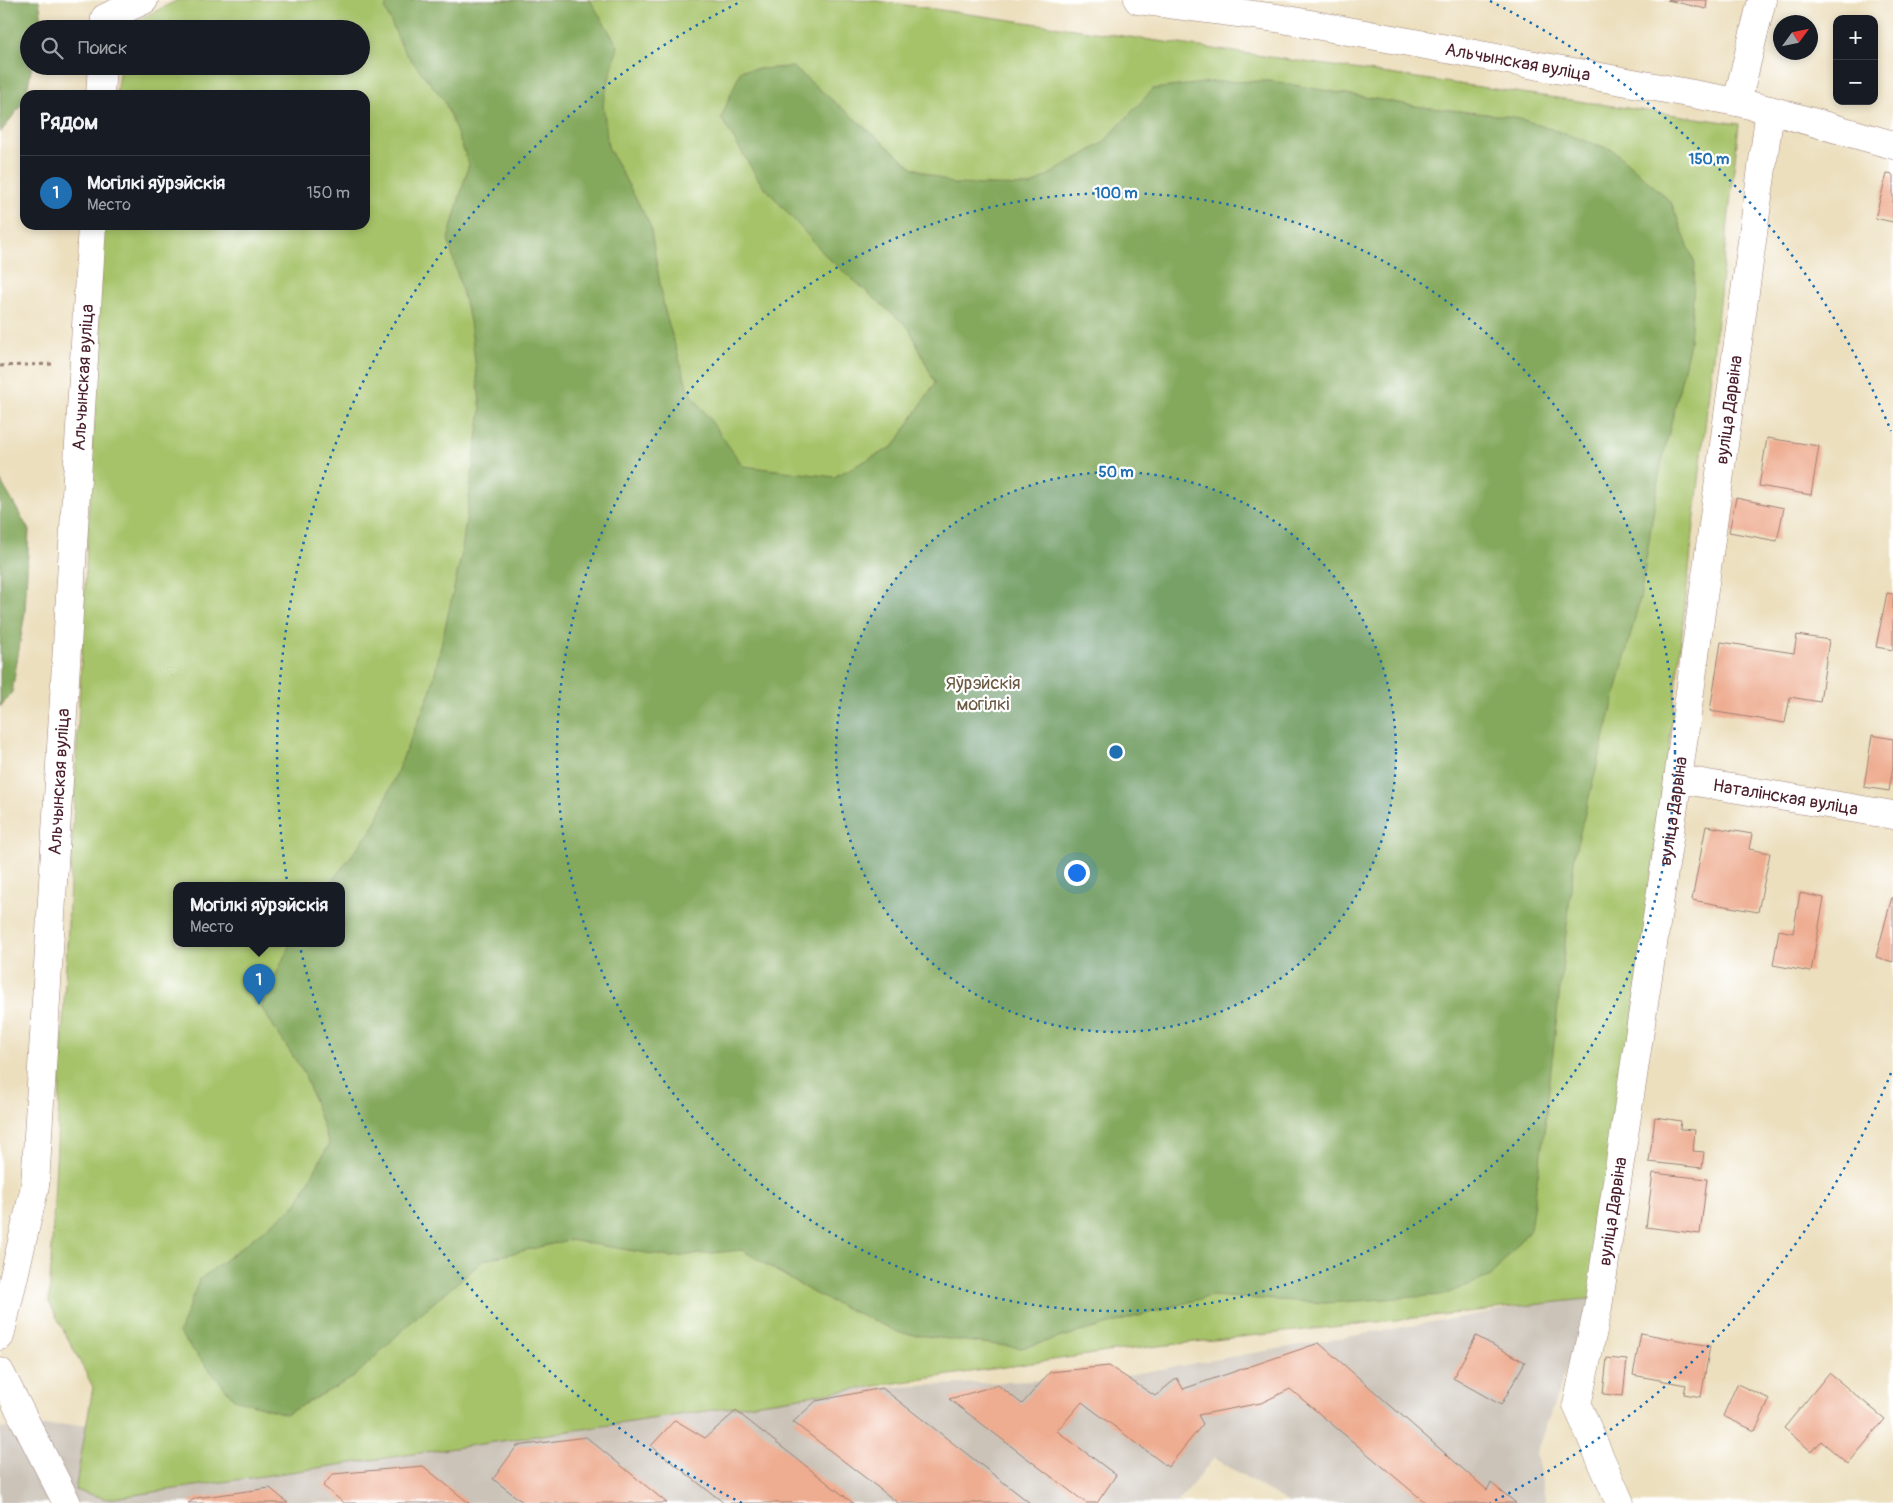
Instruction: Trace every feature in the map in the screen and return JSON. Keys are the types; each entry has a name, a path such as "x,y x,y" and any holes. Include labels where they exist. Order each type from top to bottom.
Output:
{"street":[{"path":"105,20 105,18 144,0"},
{"name":"Альчынская вуліца","path":"1138,0 1279,9 1737,102 1893,145"},
{"path":"1737,102 1762,0"},
{"path":"100,90 101,75"},
{"name":"вуліца Дарвіна","path":"1620,1503 1577,1404 1598,1307 1678,779 1770,110"},
{"name":"Альчынская вуліца","path":"0,1336 35,1186 92,230"},
{"name":"Наталінская вуліца","path":"1678,779 1893,815"},
{"path":"0,1372 67,1503"}],"path":[{"path":"0,366 84,362"}],"shaded area":[{"path":"1594,1294 1536,1453 1546,1503 1289,1503 1214,1458 1177,1503 0,1503 0,1428 1116,1377"}],"green space":[{"path":"0,0 39,0 42,20 20,20 20,75 30,75 27,90 20,90 20,107 0,133"},
{"name":"Яўрэйскія могілкі","path":"178,0 871,0 1739,124 1668,757 1595,1298 1114,1351 107,1499 75,1490 93,1387 49,1302 103,230 370,230 370,90 117,90 119,75 370,75 370,20 137,20"},
{"name":"Яўрэйскія могілкі","path":"388,0 590,0 618,46 603,103 608,147 650,225 664,308 688,389 743,466 834,477 894,446 935,383 909,328 828,258 760,182 721,118 741,70 793,67 912,167 953,184 1030,186 1103,143 1153,89 1211,82 1271,81 1422,107 1515,117 1613,150 1671,202 1695,264 1690,343 1660,470 1640,598 1575,852 1544,1133 1530,1230 1491,1276 1443,1295 1326,1303 1211,1296 1022,1348 900,1333 815,1294 742,1250 670,1257 569,1240 484,1260 413,1320 354,1377 286,1414 234,1399 179,1333 199,1280 296,1205 329,1144 305,1075 261,1007 289,947 345,947 345,882 331,882 375,825 431,690 461,557 481,410 470,321 448,239 469,164 444,100 404,51 385,9"},
{"path":"0,480 29,530 25,612 12,692 0,707"}],"building":[{"path":"1667,0 1707,0 1706,9"},
{"path":"1887,174 1893,175 1893,222 1875,218"},
{"path":"1767,438 1819,446 1811,495 1759,486"},
{"path":"1736,498 1784,508 1777,541 1729,532"},
{"path":"1887,593 1893,594 1893,650 1876,647"},
{"path":"1797,635 1829,640 1820,702 1790,697 1785,723 1710,711 1721,642 1794,653"},
{"path":"1872,735 1893,739 1893,766 1889,791 1864,787"},
{"path":"1706,826 1752,834 1749,849 1770,853 1758,912 1692,900"},
{"path":"1800,893 1824,898 1811,972 1773,965 1779,930 1793,933"},
{"path":"1893,897 1893,962 1876,957"},
{"path":"1655,1117 1681,1121 1680,1129 1695,1130 1693,1151 1704,1152 1702,1168 1649,1162"},
{"path":"1653,1173 1707,1179 1700,1234 1646,1227"},
{"path":"1641,1333 1710,1346 1701,1397 1684,1394 1686,1385 1633,1375"},
{"path":"1476,1336 1525,1362 1501,1405 1453,1378"},
{"path":"1319,1343 1487,1490 1491,1483 1516,1503 1426,1503 1290,1389 1261,1403 1198,1415 1203,1424 1168,1467 1082,1402 1057,1431 1116,1475 1097,1503 1086,1503 949,1399 998,1385 1022,1404 1050,1372 1109,1366 1155,1396 1177,1378 1183,1389"},
{"path":"1607,1358 1627,1360 1623,1396 1603,1394"},
{"path":"1829,1373 1885,1419 1848,1464 1821,1441 1812,1452 1784,1428"},
{"path":"1737,1384 1770,1399 1755,1431 1723,1416"},
{"path":"882,1388 1030,1503 898,1503 793,1422 816,1401"},
{"path":"736,1411 853,1503 724,1503 651,1446 675,1420 705,1438"},
{"path":"586,1437 667,1503 524,1503 493,1479 517,1446"},
{"path":"423,1466 469,1503 344,1503 323,1486 333,1474"},
{"path":"270,1488 288,1503 188,1503 196,1498"}],"place":[{"name":"Могілкі яўрэйскія","path":"259,1005"}]}
